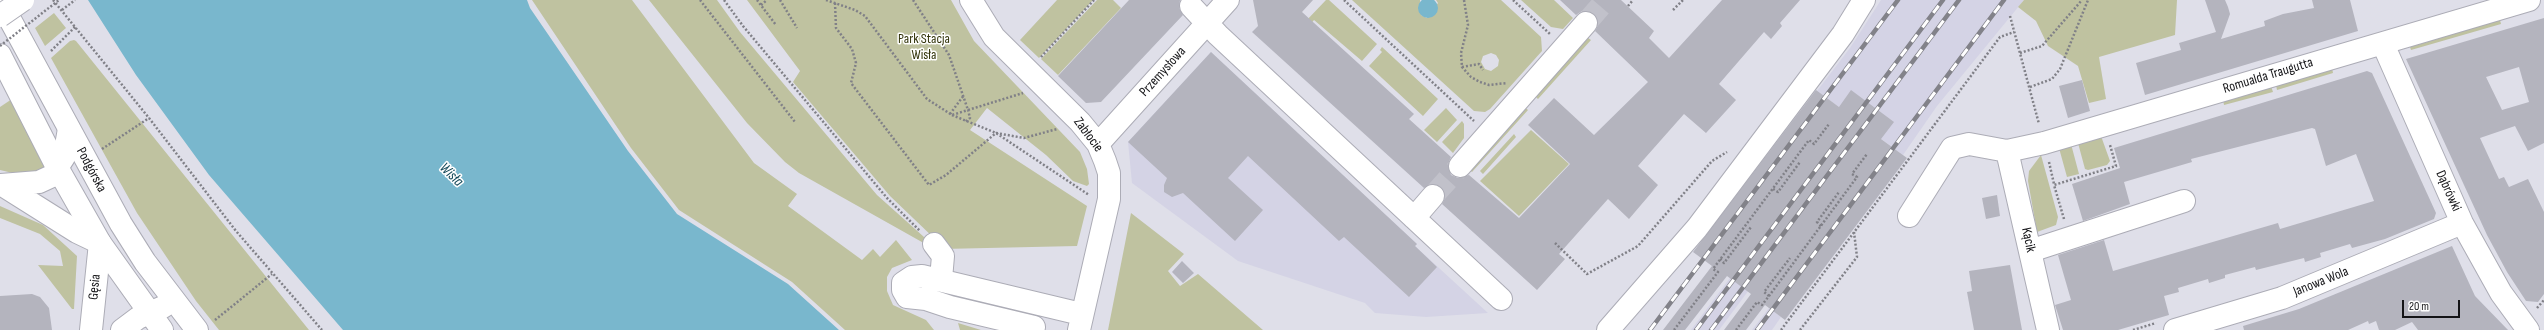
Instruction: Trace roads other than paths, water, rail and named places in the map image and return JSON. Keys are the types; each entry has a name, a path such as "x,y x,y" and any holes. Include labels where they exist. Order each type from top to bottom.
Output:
{"street":[{"path":"0,16 23,0"},
{"name":"Zabłocie","path":"971,0 994,37 1080,122 1098,144 1109,173 1109,199 1080,322"},
{"name":"Przemysłowa","path":"1098,144 1228,0"},
{"path":"1608,330 1697,228 1843,34 1864,0"},
{"name":"Romualda Traugutta","path":"2007,151 2044,142 2383,44 2529,0"},
{"name":"Podgórska","path":"0,1 120,224 174,302 203,327"},
{"path":"1191,6 1501,299"},
{"path":"1460,166 1586,23"},
{"name":"Dąbrówki","path":"2383,44 2462,223 2501,293 2528,330"},
{"name":"Podgórska","path":"0,54 58,169 100,243 156,324"},
{"path":"2,186 39,182 52,176 58,169 66,149 69,130"},
{"path":"1909,216 1952,148 1969,144 2007,151"},
{"name":"Kącik","path":"2007,151 2048,330"},
{"path":"2,186 77,232 100,243"},
{"path":"1414,218 1434,196"},
{"path":"2030,251 2184,201"},
{"name":"Janowa Wola","path":"2169,326 2282,298 2462,223"},
{"name":"Gęsia","path":"91,330 100,243"},
{"path":"934,244 942,256 941,279"},
{"path":"1034,327 950,307 926,299 907,297 903,290 903,283 912,277 922,276 941,279 1080,322"},
{"path":"122,330 156,324 174,302"}],"water":[{"path":"1428,-2 1435,1 1438,8 1435,15 1428,18 1421,15 1418,8 1421,1"},
{"name":"Wisła","path":"88,0 527,0 530,8 628,151 677,214 788,284 839,330 343,330 209,175 136,75"}],"tunnel":[{"path":"1586,23 1606,0"},
{"path":"1433,196 1460,166"}],"railway":[{"path":"1650,330 1898,0"},
{"path":"1696,330 1943,0"},
{"path":"1711,330 1959,0"},
{"path":"1757,330 2004,0"}],"park label":[{"name":"Park Stacja Wisła","path":"924,48"}]}
